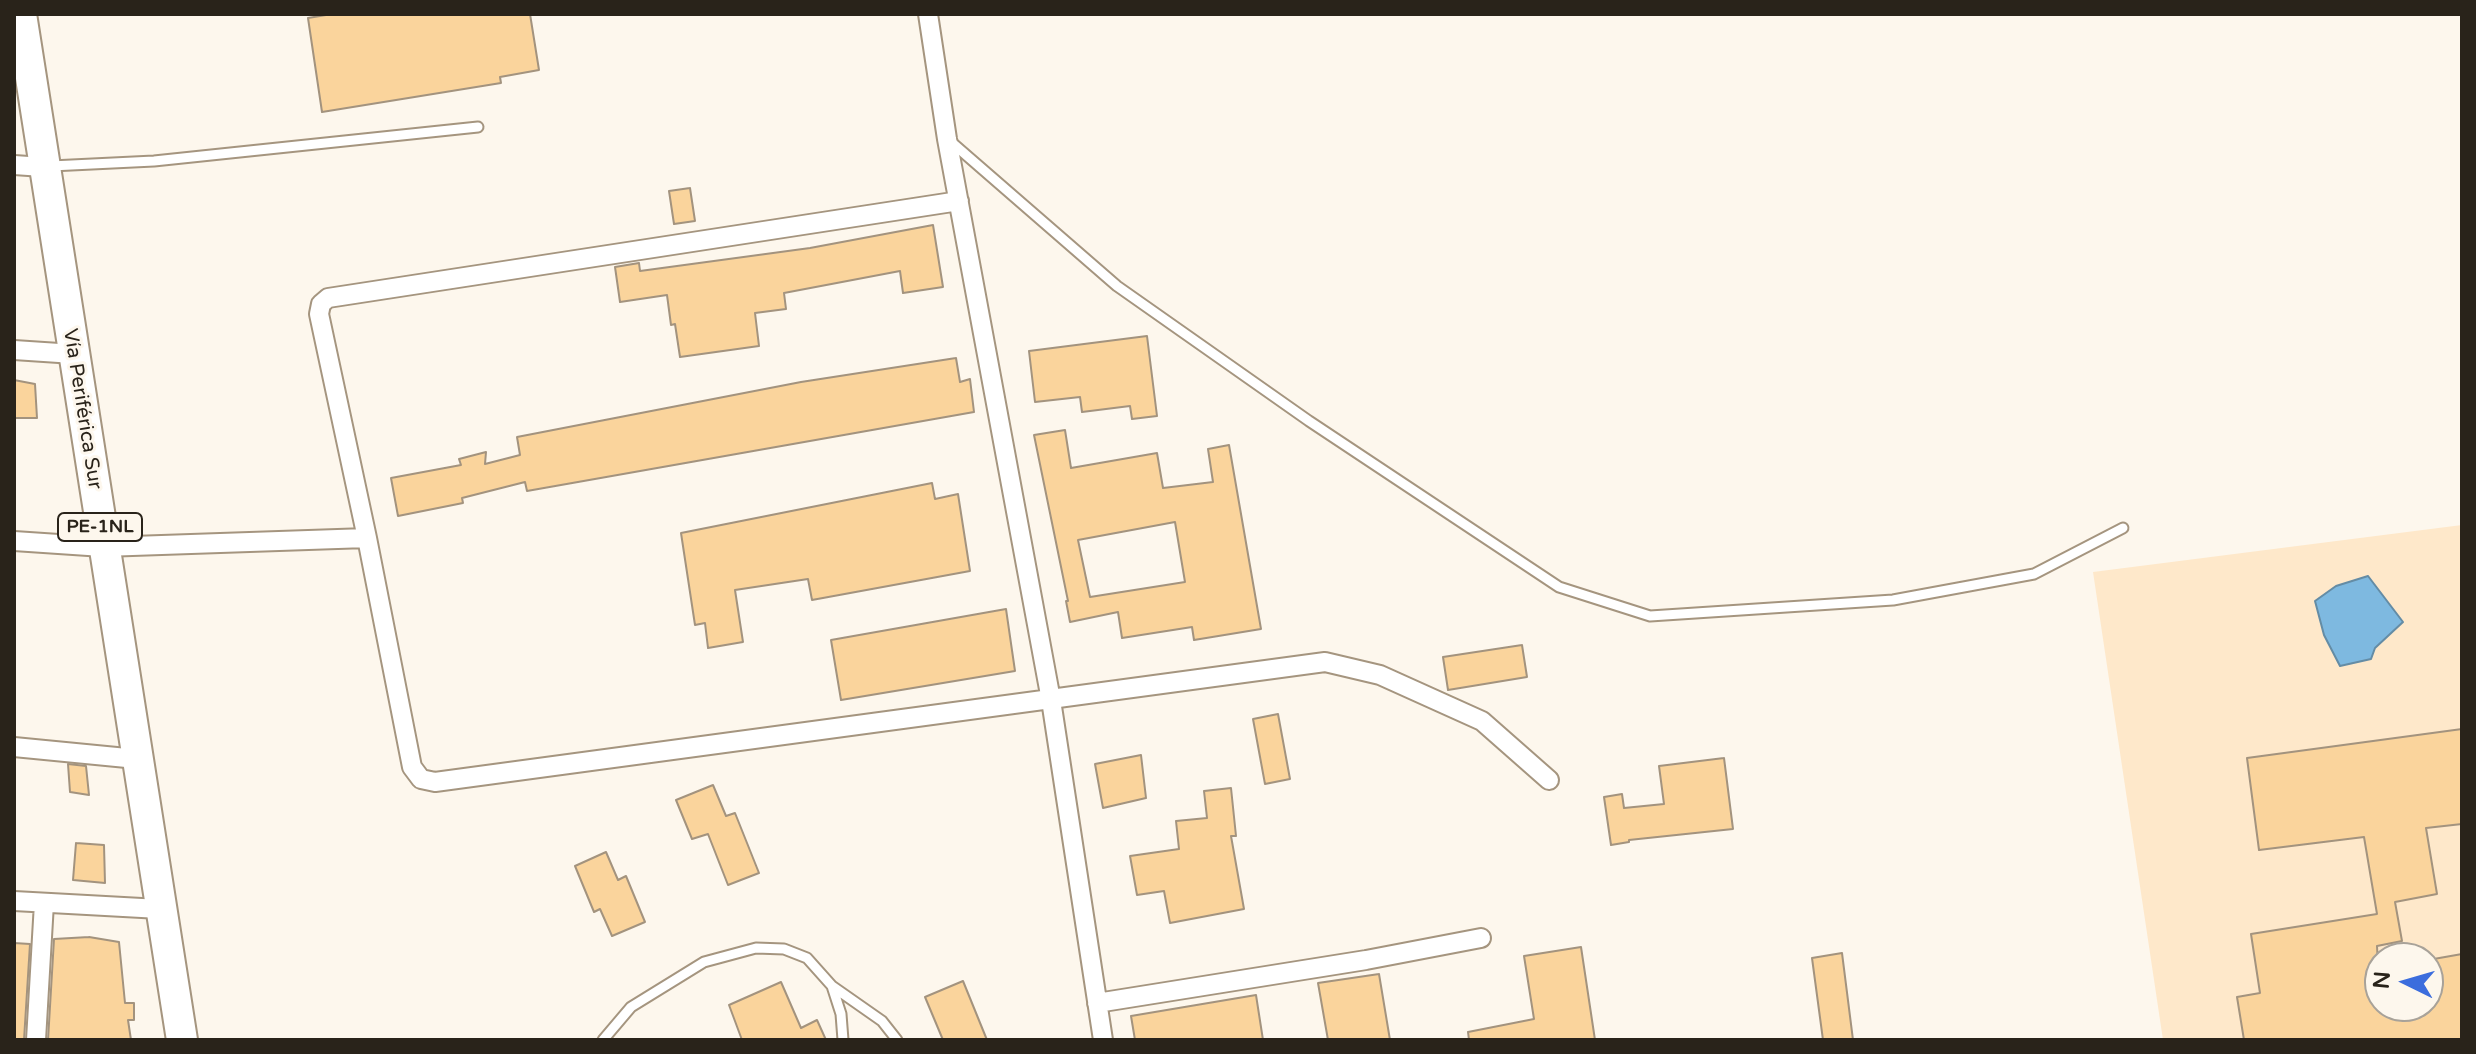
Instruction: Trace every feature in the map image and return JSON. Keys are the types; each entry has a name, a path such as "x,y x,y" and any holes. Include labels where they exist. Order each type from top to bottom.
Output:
{"highway":[{"name":"Vía Periférica Sur","path":"21,14 29,166 74,354 182,1040"}],"street":[{"path":"928,14 947,139 1051,700 1103,1040"},
{"path":"959,201 328,298 321,304 319,314 412,767 421,779 435,782 1325,662 1380,675 1482,721 1549,780"},
{"path":"14,350 74,354"},
{"path":"14,541 103,547 367,538"},
{"path":"14,747 137,759"},
{"path":"14,901 160,909"},
{"path":"36,1040 44,903"},
{"path":"1097,1003 1366,960 1481,938"}],"lane":[{"path":"29,166 168,160 478,127"},
{"path":"947,139 1117,286 1309,421 1559,587 1650,616 1893,600 2034,574 2123,528"},
{"path":"603,1040 631,1007 704,962 756,948 784,949 807,958 832,986 882,1021 897,1040"},
{"path":"832,986 841,1014 843,1040"}],"shaded area":[{"path":"2462,525 2462,1040 2163,1040 2093,572"}],"water":[{"path":"2368,576 2403,622 2375,648 2371,659 2340,666 2324,635 2315,601 2336,586"}],"building":[{"path":"332,14 530,14 539,70 500,77 501,83 322,112 308,18"},
{"path":"690,188 695,221 674,224 669,191"},
{"path":"933,225 943,287 903,293 900,271 784,293 786,309 755,313 759,346 680,357 667,295 620,302 615,267 639,263 640,271 810,248"},
{"path":"1147,336 1157,416 1132,419 1130,406 1082,412 1080,397 1035,402 1029,351"},
{"path":"956,358 960,382 970,379 974,412 527,491 525,482 462,498 463,503 398,516 391,478 461,465 459,459 486,452 485,464 520,455 517,437 801,382"},
{"path":"14,380 35,384 37,418 14,418"},
{"path":"1065,430 1071,468 1157,453 1163,488 1213,482 1208,449 1229,445 1261,629 1194,640 1192,627 1122,638 1118,612 1070,622 1034,435","holes":["1175,522 1185,582 1090,597 1078,540"]},
{"path":"932,483 935,499 958,494 970,571 812,600 808,579 735,590 743,642 708,648 705,623 695,625 681,533"},
{"path":"1006,609 1015,671 841,700 831,640"},
{"path":"1522,645 1527,677 1448,690 1443,657"},
{"path":"1278,714 1290,779 1265,784 1253,719"},
{"path":"2462,729 2462,824 2426,828 2437,894 2395,902 2402,941 2364,942 2364,1022 2444,1022 2444,957 2462,954 2462,1040 2244,1040 2237,997 2260,993 2251,934 2377,914 2364,837 2259,850 2247,758"},
{"path":"1141,755 1146,798 1103,808 1095,764"},
{"path":"1724,758 1733,829 1629,840 1611,845 1604,797 1622,794 1624,808 1664,804 1659,766"},
{"path":"68,764 86,766 89,795 70,792"},
{"path":"713,785 726,816 735,813 759,873 728,885 708,834 692,839 676,800"},
{"path":"1231,788 1236,836 1231,836 1244,909 1170,923 1164,891 1137,895 1130,856 1179,849 1176,821 1207,818 1204,791"},
{"path":"76,843 104,845 105,883 73,880"},
{"path":"606,852 618,880 626,876 645,922 612,936 600,909 594,912 575,866"},
{"path":"89,937 119,942 125,1003 134,1003 134,1020 128,1020 131,1040 48,1040 54,939"},
{"path":"14,943 30,944 24,1040 14,1040"},
{"path":"1581,947 1595,1040 1469,1040 1468,1032 1534,1019 1524,956"},
{"path":"1842,953 1853,1040 1823,1040 1812,958"},
{"path":"1379,974 1390,1040 1328,1040 1318,983"},
{"path":"963,981 987,1040 943,1040 925,997"},
{"path":"781,982 801,1028 817,1020 826,1040 742,1040 729,1005"},
{"path":"1256,995 1263,1040 1135,1040 1131,1016"}]}
